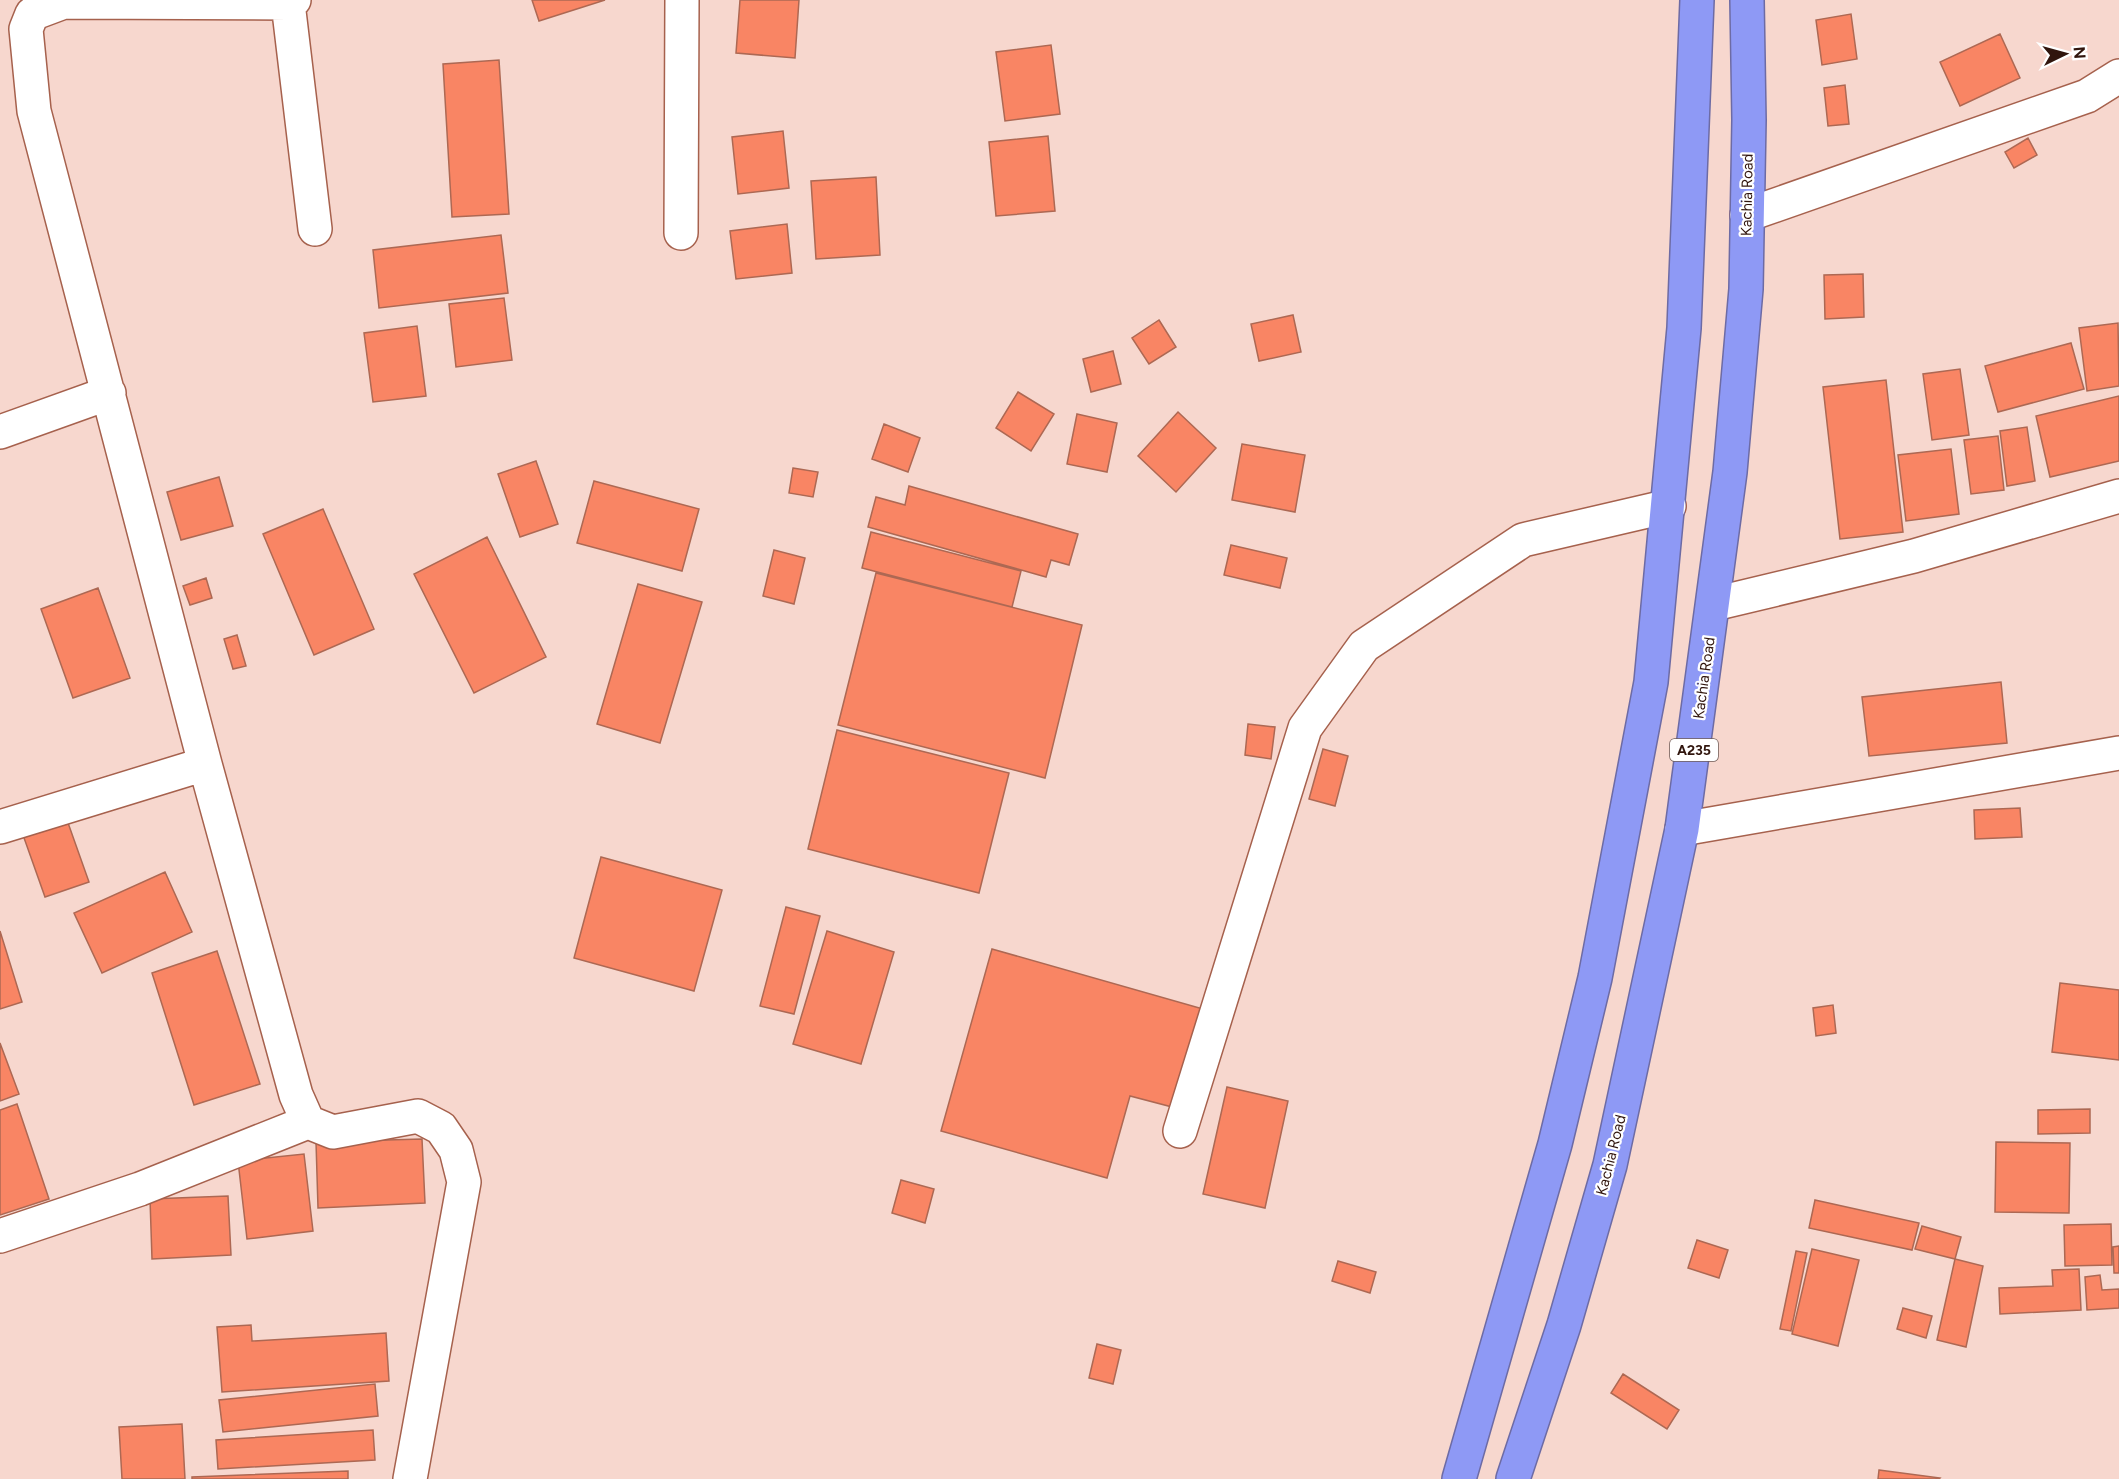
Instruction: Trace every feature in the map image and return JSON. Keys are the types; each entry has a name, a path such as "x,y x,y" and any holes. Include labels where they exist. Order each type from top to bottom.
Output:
{"highway":[{"path":"1459,1479 1555,1144 1595,978 1651,682 1684,328 1697,0"},
{"name":"Kachia Road","path":"1513,1479 1564,1325 1610,1165 1682,829 1714,604 1746,290 1747,0"}],"street":[{"path":"681,233 682,0"},
{"path":"308,1122 296,1095 205,764 34,111 26,29 32,14 64,3 291,2 315,230"},
{"path":"1747,215 2087,96 2119,76"},
{"path":"0,432 109,393"},
{"path":"1714,604 1914,556 2119,496"},
{"path":"1180,1131 1305,728 1364,646 1523,540 1669,506"},
{"path":"1682,829 2119,753"},
{"path":"0,827 205,764"},
{"path":"0,1236 140,1189 308,1122 333,1132 418,1116 441,1128 456,1150 465,1182 410,1479"}],"building":[{"path":"532,0 605,0 539,21"},
{"path":"740,0 799,0 795,58 736,53"},
{"path":"1851,14 1857,59 1822,65 1816,20"},
{"path":"2000,34 2020,78 1960,106 1940,62"},
{"path":"1051,45 1060,114 1005,121 996,52"},
{"path":"499,60 509,214 452,217 443,64"},
{"path":"1845,85 1849,124 1828,126 1824,88"},
{"path":"783,131 789,188 738,194 732,137"},
{"path":"1048,136 1055,211 996,216 989,142"},
{"path":"2028,138 2037,155 2014,168 2005,152"},
{"path":"876,177 880,255 816,259 811,181"},
{"path":"787,224 792,273 736,279 730,231"},
{"path":"501,235 508,293 379,308 373,250"},
{"path":"1863,274 1864,317 1825,319 1824,275"},
{"path":"504,298 512,360 456,367 449,304"},
{"path":"1293,315 1301,352 1259,361 1251,324"},
{"path":"1159,320 1176,347 1149,364 1132,338"},
{"path":"2118,323 2119,386 2087,391 2079,328"},
{"path":"417,326 426,396 373,402 364,333"},
{"path":"2071,343 2084,389 1998,412 1985,366"},
{"path":"1113,351 1121,384 1091,392 1083,359"},
{"path":"1960,369 1969,435 1932,440 1923,374"},
{"path":"1886,380 1903,532 1840,539 1823,387"},
{"path":"1018,392 1054,414 1031,451 996,428"},
{"path":"2119,396 2119,461 2050,477 2036,416"},
{"path":"1178,412 1216,448 1176,492 1138,456"},
{"path":"1077,414 1117,423 1107,472 1067,464"},
{"path":"884,424 920,438 908,472 872,459"},
{"path":"2027,427 2035,481 2007,486 2000,431"},
{"path":"1998,436 2004,490 1971,494 1964,440"},
{"path":"1242,444 1305,455 1295,512 1232,500"},
{"path":"1951,449 1959,514 1906,521 1898,455"},
{"path":"536,461 558,524 520,537 498,474"},
{"path":"793,468 818,472 813,497 789,493"},
{"path":"219,477 233,526 181,540 167,492"},
{"path":"594,481 699,509 682,571 577,543"},
{"path":"909,486 1078,534 1069,565 1051,560 1046,577 868,527 876,497 905,505"},
{"path":"323,509 374,629 314,655 263,534"},
{"path":"871,532 1021,571 1012,607 862,568"},
{"path":"487,537 546,657 474,693 414,574"},
{"path":"1231,545 1287,558 1280,588 1224,575"},
{"path":"774,550 805,558 794,604 763,596"},
{"path":"876,573 1082,625 1045,778 838,725"},
{"path":"206,578 212,598 190,605 183,586"},
{"path":"638,584 702,602 660,743 597,724"},
{"path":"98,588 130,678 73,698 41,609"},
{"path":"237,635 246,666 233,669 224,639"},
{"path":"2001,682 2007,743 1869,756 1862,697"},
{"path":"1248,724 1275,727 1271,759 1245,755"},
{"path":"837,730 1009,773 979,893 808,849"},
{"path":"1323,749 1348,756 1335,806 1309,799"},
{"path":"2020,808 2022,837 1975,839 1974,810"},
{"path":"67,820 89,882 45,897 23,835"},
{"path":"601,857 722,890 694,991 574,958"},
{"path":"165,872 192,932 102,973 74,913"},
{"path":"786,907 820,916 794,1014 760,1006"},
{"path":"0,931 22,1002 0,1009"},
{"path":"827,931 894,952 861,1064 793,1044"},
{"path":"992,949 1203,1009 1176,1108 1130,1096 1107,1178 941,1131"},
{"path":"217,951 260,1084 194,1105 152,973"},
{"path":"2060,983 2119,990 2119,1060 2052,1052"},
{"path":"1833,1005 1836,1033 1816,1036 1813,1008"},
{"path":"0,1043 19,1094 0,1101"},
{"path":"1227,1087 1288,1101 1265,1208 1203,1194"},
{"path":"17,1104 49,1199 0,1215 0,1110"},
{"path":"2090,1109 2090,1133 2038,1134 2038,1110"},
{"path":"422,1139 425,1203 318,1208 316,1142"},
{"path":"1996,1142 2070,1143 2069,1213 1995,1212"},
{"path":"304,1154 313,1231 247,1239 238,1161"},
{"path":"901,1180 934,1189 925,1223 892,1213"},
{"path":"228,1196 231,1255 152,1259 150,1199"},
{"path":"1815,1200 1919,1223 1912,1250 1809,1228"},
{"path":"2111,1224 2112,1265 2065,1266 2064,1225"},
{"path":"1922,1226 1961,1237 1955,1259 1915,1249"},
{"path":"1697,1240 1728,1250 1719,1278 1688,1268"},
{"path":"2119,1246 2119,1273 2114,1273 2113,1247"},
{"path":"1812,1249 1859,1260 1838,1346 1792,1334"},
{"path":"1796,1251 1807,1253 1791,1331 1780,1329"},
{"path":"1955,1259 1983,1266 1966,1347 1937,1340"},
{"path":"1338,1261 1376,1272 1370,1293 1332,1281"},
{"path":"2079,1269 2081,1310 2000,1314 1999,1288 2053,1286 2052,1270"},
{"path":"2100,1275 2102,1290 2119,1289 2119,1308 2087,1310 2085,1277"},
{"path":"1903,1308 1932,1316 1926,1338 1897,1329"},
{"path":"251,1325 252,1341 386,1333 389,1381 222,1392 217,1327"},
{"path":"1097,1344 1121,1350 1113,1384 1089,1378"},
{"path":"1623,1374 1679,1410 1667,1429 1611,1393"},
{"path":"375,1384 378,1416 223,1432 219,1400"},
{"path":"182,1424 185,1479 122,1479 119,1427"},
{"path":"373,1430 375,1460 218,1469 216,1440"},
{"path":"1879,1470 1940,1478 1878,1479"},
{"path":"348,1471 348,1479 192,1479 192,1477"}]}
